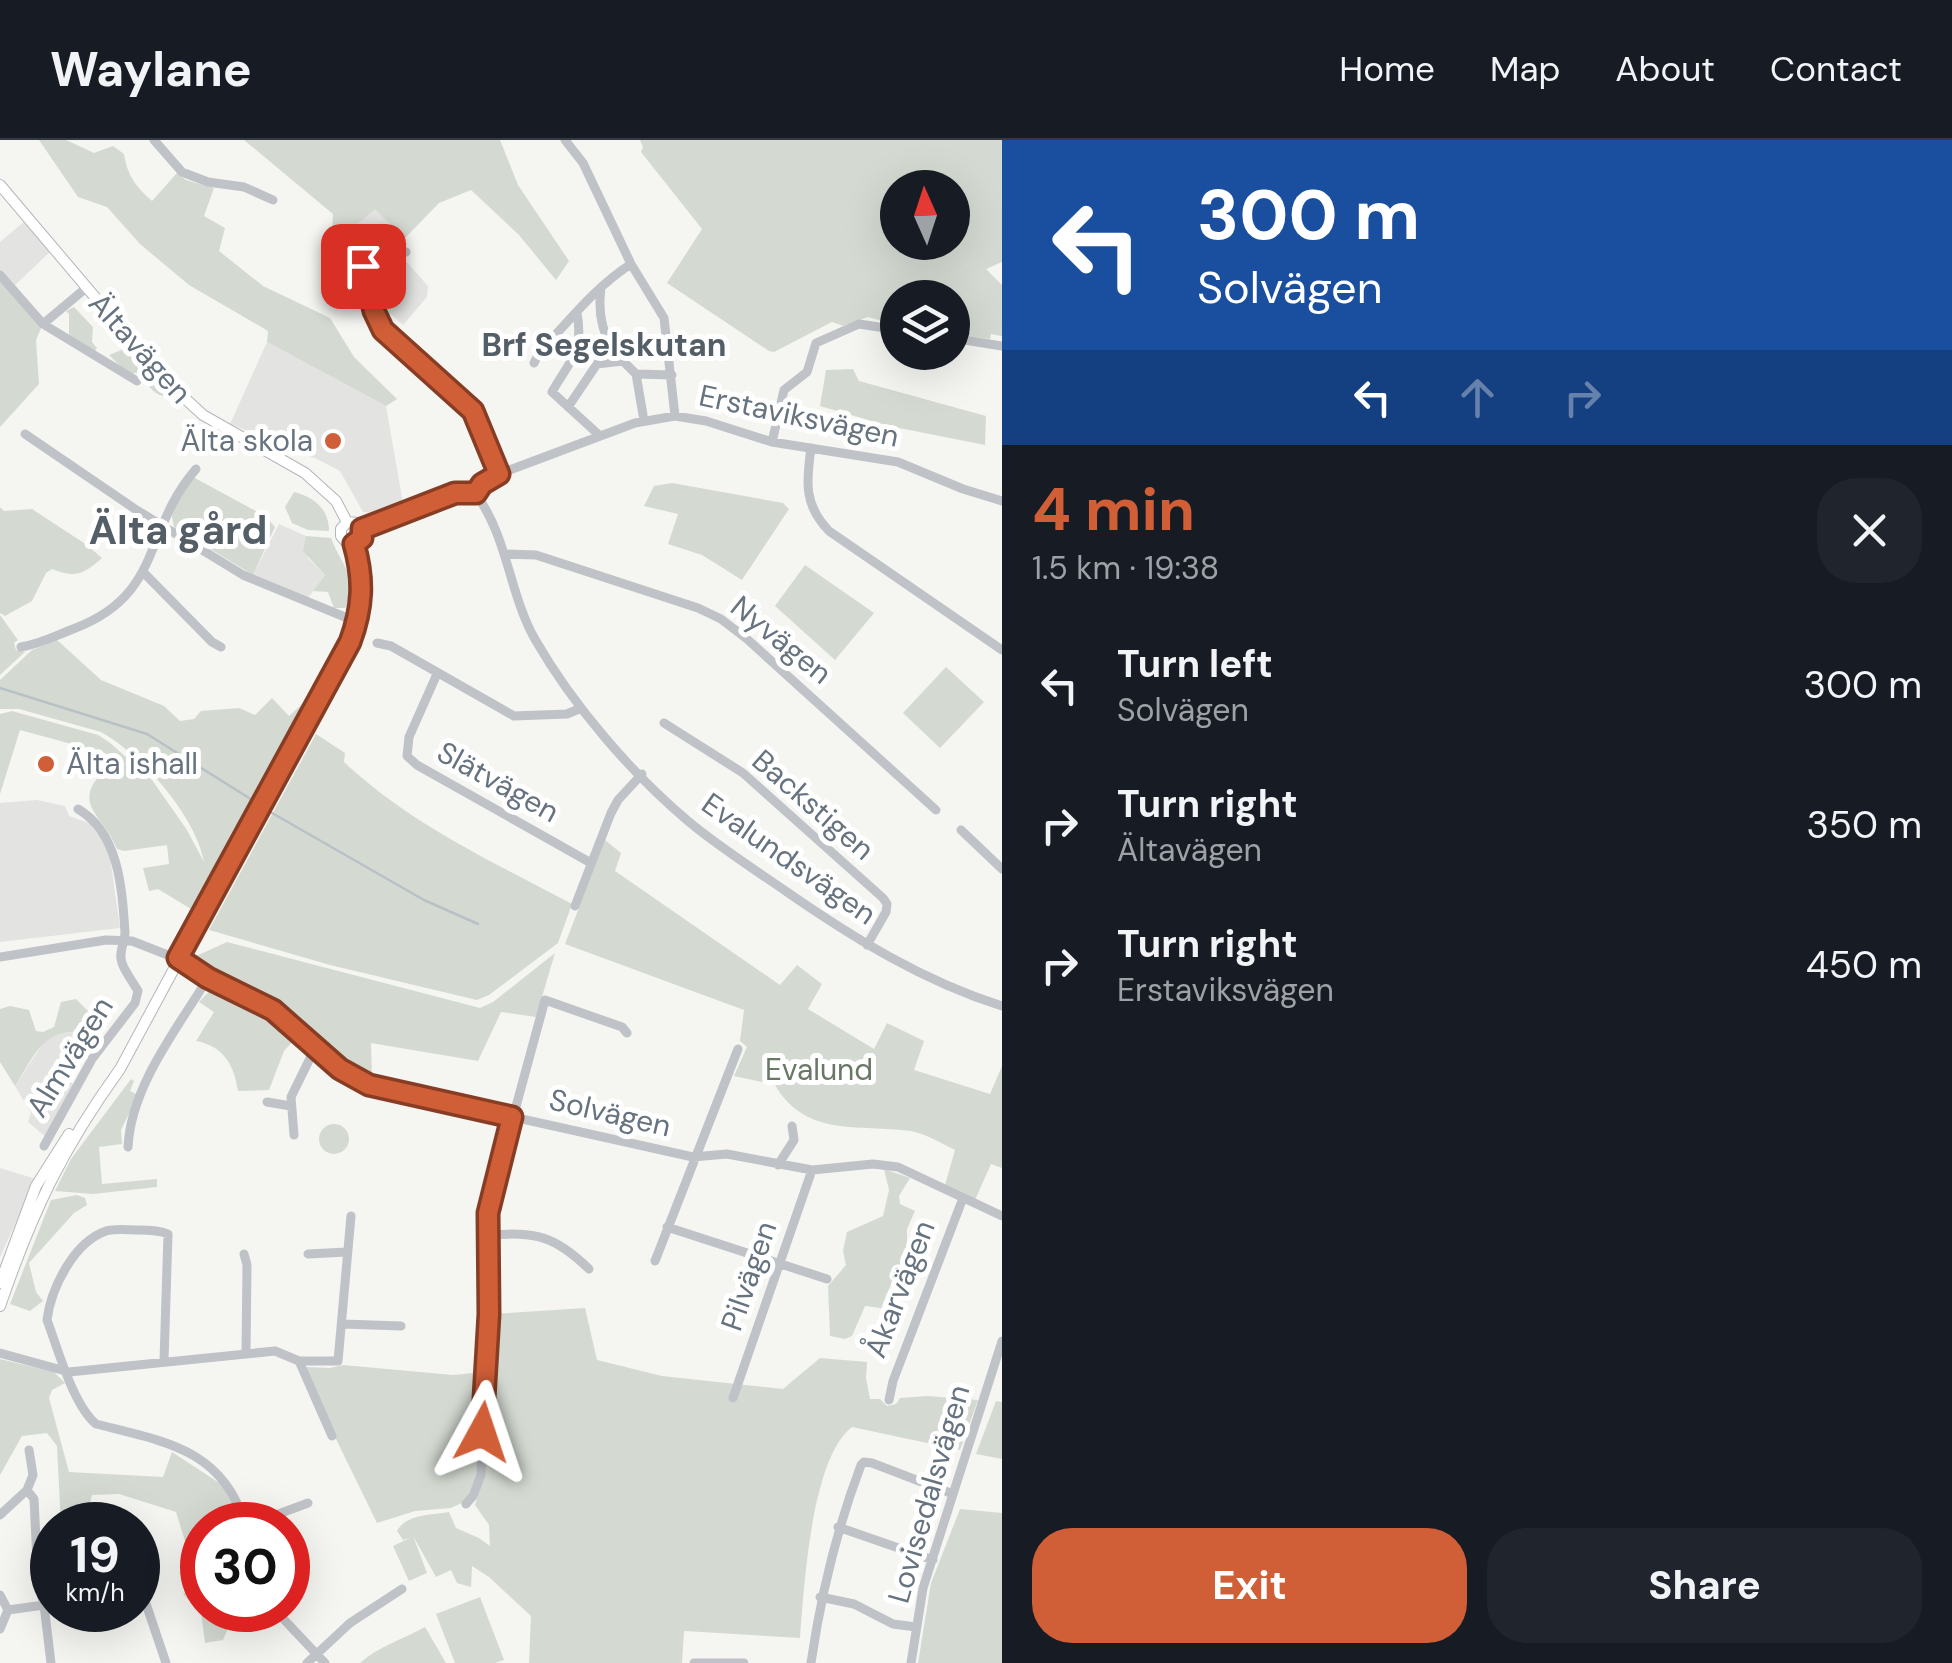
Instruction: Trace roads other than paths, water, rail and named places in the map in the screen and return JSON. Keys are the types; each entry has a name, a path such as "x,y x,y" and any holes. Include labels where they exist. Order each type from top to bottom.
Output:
{"main road":[{"name":"Ältavägen","path":"0,185 166,381 233,435 304,473 336,501 346,522"},
{"path":"346,522 358,523 362,529 362,538 354,544 341,536 340,529 346,522"},
{"path":"0,1306 45,1189 87,1115 120,1069 326,690 358,622 362,570 354,544"},
{"path":"0,1283 36,1186 62,1143 87,1115"}],"street":[{"path":"154,140 182,172 274,200"},
{"path":"566,140 584,163 631,264 664,318 675,416"},
{"path":"333,244 349,249 363,266 383,330 473,411 499,474"},
{"path":"363,266 406,252"},
{"path":"534,363 576,312 631,264"},
{"path":"0,275 43,324 137,382"},
{"path":"43,324 86,288"},
{"path":"601,288 600,317 607,342 619,362"},
{"path":"576,312 580,337 574,359 552,392 600,435"},
{"path":"772,442 784,390 808,372 816,343 859,324 880,327"},
{"path":"970,341 1002,346"},
{"path":"568,407 597,364 627,362 636,374 644,415"},
{"path":"636,374 672,375"},
{"name":"Erstaviksvägen","path":"362,529 455,493 476,493 482,484 499,474 600,435 675,416 706,421 772,442 898,462 964,490 1002,501"},
{"path":"25,434 243,575 358,622"},
{"path":"811,448 807,485 814,515 829,531 1002,650"},
{"path":"21,647 36,645 101,619 132,590 168,510 196,468"},
{"name":"Evalundsvägen","path":"476,493 504,554 518,608 536,642 580,708 672,807 718,844 868,944 917,972 1001,1001"},
{"name":"Nyvägen","path":"504,554 536,555 721,619 936,810"},
{"path":"143,572 221,647"},
{"path":"376,642 391,646 514,716 566,714 580,708"},
{"name":"Slätvägen","path":"437,674 409,737 406,756 592,863"},
{"name":"Backstigen","path":"664,723 743,773 882,898 887,904 886,912 868,944"},
{"path":"576,906 618,800 642,774"},
{"name":"Almvägen","path":"44,1146 92,1059 135,1003 138,991 122,965 119,888 110,844 89,816 78,809"},
{"path":"960,830 1002,868"},
{"path":"0,956 124,940 178,958"},
{"name":"Solvägen","path":"178,958 208,978 273,1010 340,1069 369,1085 693,1157 727,1154 812,1170 885,1164 1002,1216"},
{"path":"128,1148 129,1129 139,1097 208,978"},
{"path":"466,1504 480,1475 488,1355 488,1213 545,1000 622,1027 627,1033"},
{"path":"294,1134 291,1106 300,1074 316,1046"},
{"path":"655,1261 738,1049"},
{"path":"267,1102 291,1106"},
{"path":"778,1165 794,1140 792,1126"},
{"name":"Pilvägen","path":"734,1398 812,1170"},
{"name":"Åkarvägen","path":"889,1400 892,1380 964,1198"},
{"path":"0,1354 68,1372 275,1351 299,1362 338,1362 351,1216"},
{"path":"667,1228 827,1279"},
{"path":"164,1361 168,1234 115,1230 99,1235 61,1278 48,1320 74,1391 96,1424 183,1450 215,1469 238,1502"},
{"path":"488,1235 534,1234 550,1239 570,1250 589,1269"},
{"path":"308,1254 348,1252"},
{"path":"244,1254 246,1353"},
{"path":"343,1324 401,1326"},
{"name":"Lovisedalsvägen","path":"912,1663 923,1588 1002,1342"},
{"path":"299,1362 332,1436"},
{"path":"0,1515 27,1490 33,1475 29,1450"},
{"path":"811,1663 820,1597 838,1527 864,1462 953,1494"},
{"path":"27,1490 34,1502"},
{"path":"838,1527 932,1560"},
{"path":"307,1663 350,1623 402,1588"},
{"path":"0,1595 8,1610"},
{"path":"820,1597 854,1604 893,1624 916,1627"},
{"path":"8,1610 30,1607"},
{"path":"0,1629 8,1610"},
{"path":"47,1632 51,1663"},
{"path":"156,1632 166,1663"},
{"path":"296,1632 325,1663"},
{"path":"694,1663 744,1663"}],"waterway":[{"path":"0,688 147,734 257,803"},
{"path":"272,813 424,900 478,924"}],"place":[{"name":"Älta skola","path":"333,441"},
{"name":"Älta ishall","path":"46,764"}],"district":[{"name":"Brf Segelskutan","path":"604,345"},
{"name":"Älta gård","path":"178,530"}],"park label":[{"name":"Evalund","path":"819,1070"}]}
